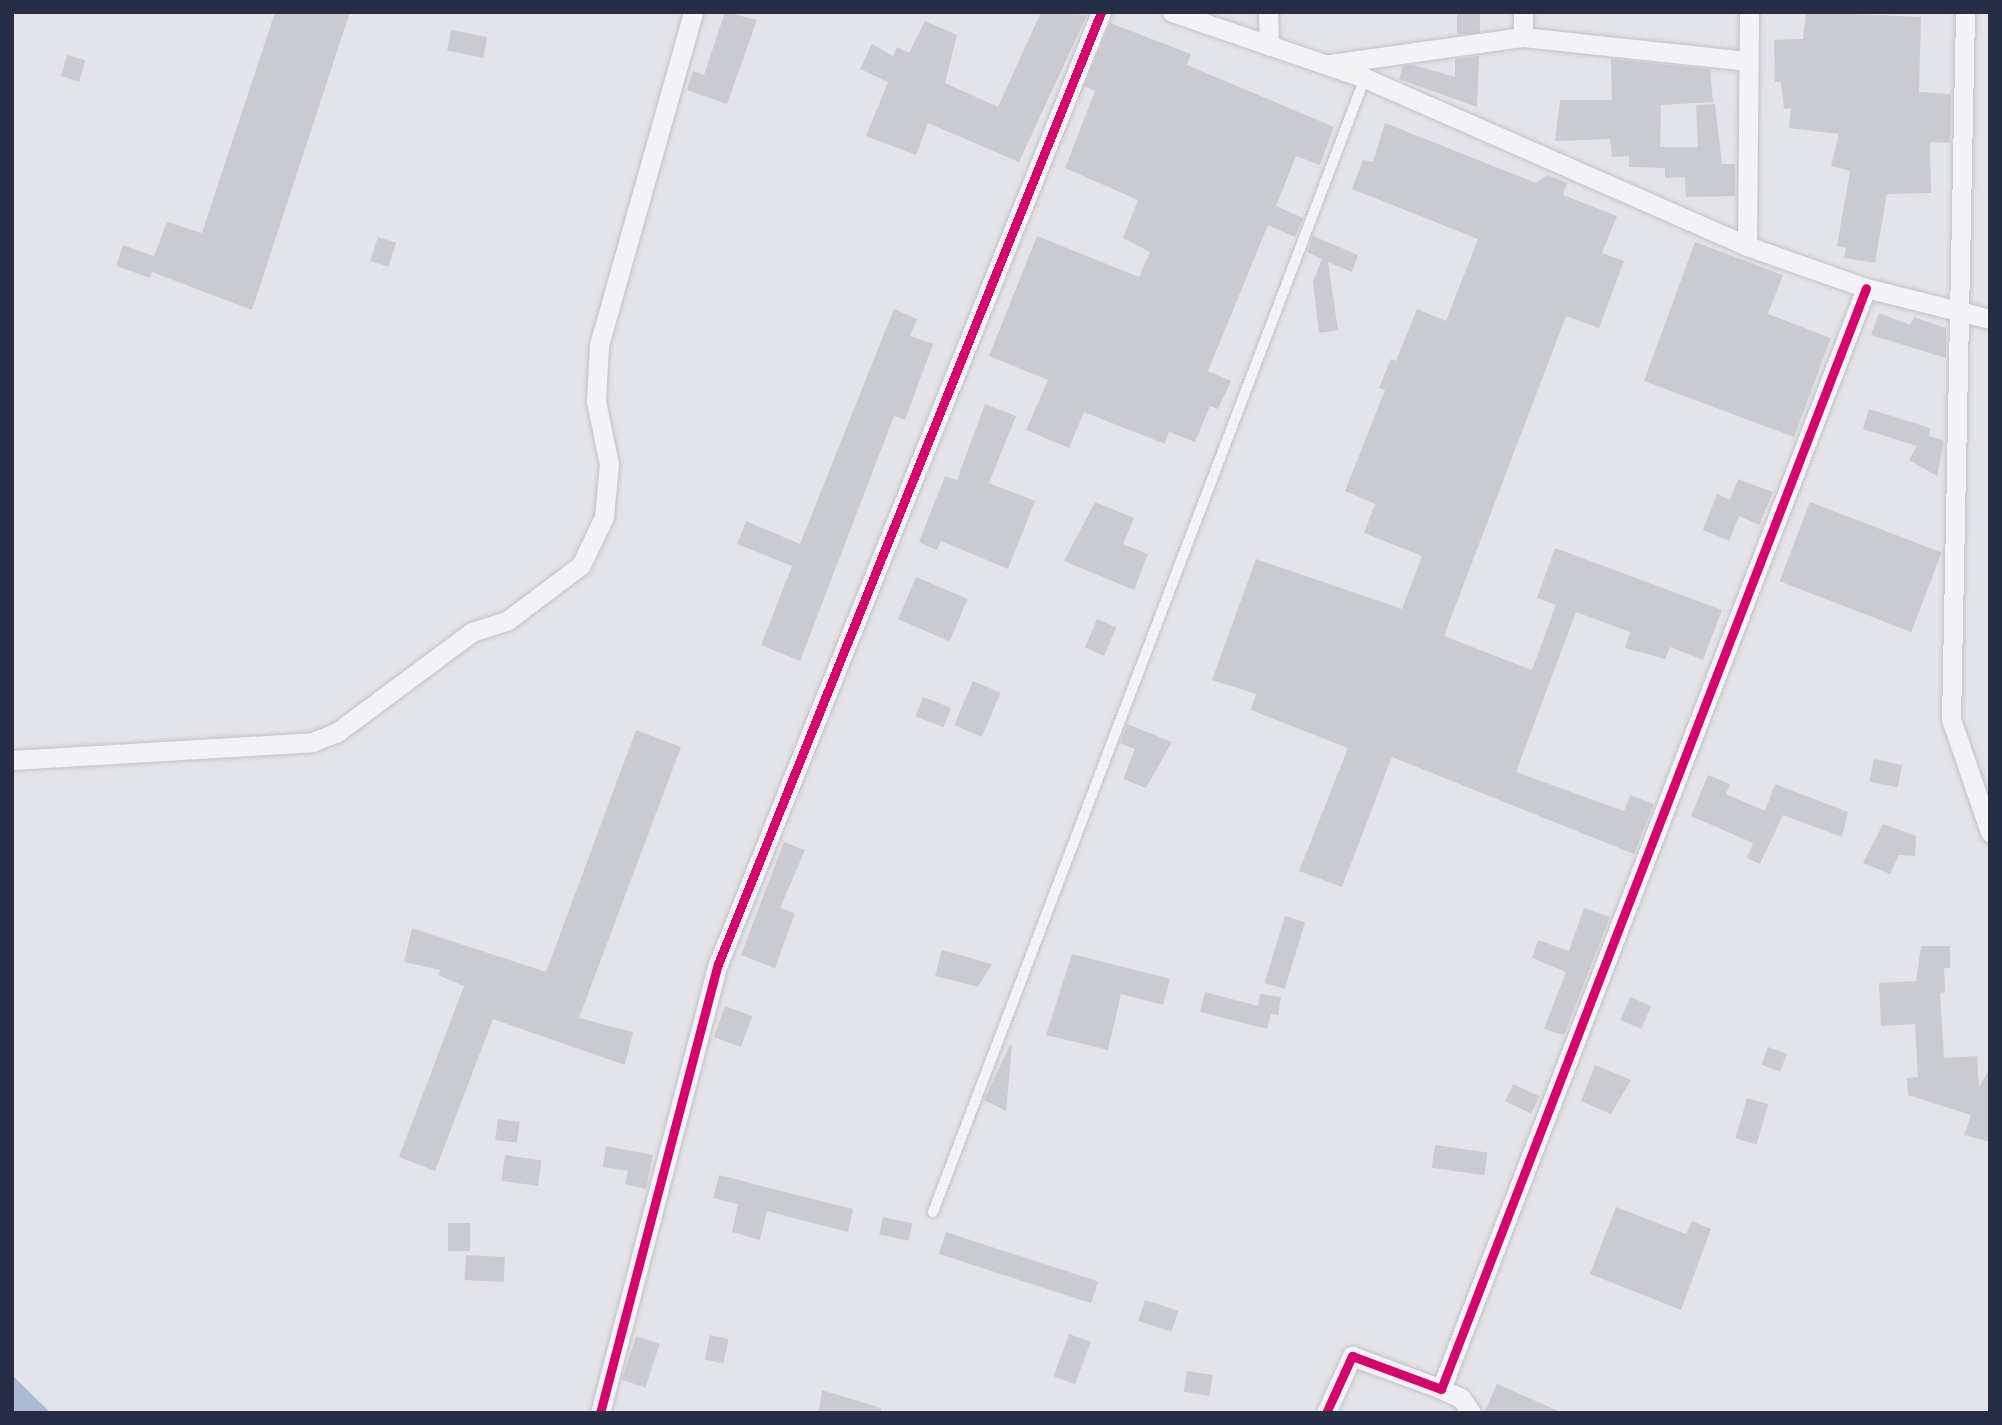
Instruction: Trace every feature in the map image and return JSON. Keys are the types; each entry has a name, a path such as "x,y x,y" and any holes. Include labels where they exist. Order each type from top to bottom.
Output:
{"street":[{"path":"12,760 312,741 336,733 472,632 508,620 581,565 604,517 610,464 596,401 599,345 693,12"},
{"path":"600,1413 718,964 1101,12"},
{"path":"1172,12 1365,78 1747,246 1866,288 1990,319"},
{"path":"1268,12 1269,46"},
{"path":"1523,12 1523,37"},
{"path":"1747,246 1749,12"},
{"path":"1965,12 1962,314 1951,719 1990,832"},
{"path":"1326,65 1523,37 1749,61"},
{"path":"1441,1389 1866,288"},
{"path":"1326,1413 1352,1356 1461,1398 1471,1413"}],"lane":[{"path":"933,1212 1365,78"}],"water":[{"path":"12,1375 51,1413 12,1413"}],"building":[{"path":"275,12 350,12 252,310 152,272 150,278 116,266 123,245 154,256 167,222 202,233"},
{"path":"725,12 757,20 727,104 687,90 693,71 704,75"},
{"path":"1041,12 1087,15 1019,162 928,123 916,155 866,136 888,82 860,69 872,44 893,56 897,47 909,53 925,21 957,35 945,83 998,107"},
{"path":"1457,12 1480,12 1480,34 1457,34"},
{"path":"1806,12 1921,17 1919,92 1951,94 1950,143 1930,142 1931,193 1887,194 1875,263 1844,258 1846,248 1837,246 1850,171 1831,166 1839,134 1789,128 1791,108 1784,109 1781,82 1775,82 1774,40 1803,39"},
{"path":"1110,23 1191,54 1187,65 1334,127 1320,165 1296,156 1276,206 1303,218 1295,237 1268,225 1208,371 1231,381 1218,409 1210,406 1195,442 1169,432 1165,444 1084,412 1069,448 1026,430 1048,380 989,356 1037,236 1139,277 1150,252 1123,238 1138,200 1065,168 1095,91 1084,86"},
{"path":"451,30 487,37 483,58 447,51"},
{"path":"67,55 85,60 79,81 61,76"},
{"path":"1479,56 1477,107 1399,79 1403,66 1413,65 1455,77 1455,59"},
{"path":"1611,59 1710,69 1713,102 1661,105 1660,147 1698,147 1696,105 1715,104 1722,164 1735,164 1735,196 1686,197 1685,177 1665,178 1665,168 1629,167 1629,156 1612,157 1610,139 1555,141 1560,100 1612,100"},
{"path":"1385,123 1536,183 1547,175 1567,183 1563,195 1617,216 1602,253 1624,261 1599,328 1566,316 1444,636 1532,670 1556,605 1537,598 1555,548 1722,610 1703,660 1670,647 1665,659 1625,648 1630,632 1576,612 1516,772 1624,811 1630,795 1654,804 1634,854 1392,757 1342,887 1299,871 1348,748 1251,710 1256,694 1212,680 1256,559 1402,609 1422,556 1364,533 1375,504 1345,491 1385,390 1379,388 1391,359 1396,361 1417,309 1446,321 1478,239 1352,189 1363,160 1373,162"},
{"path":"1313,236 1358,255 1352,272 1328,262 1338,330 1319,333 1313,281 1322,259 1307,252"},
{"path":"378,237 396,243 388,267 370,261"},
{"path":"1695,242 1783,275 1768,314 1831,338 1794,437 1644,381"},
{"path":"894,309 917,319 910,336 933,344 905,420 894,416 800,661 761,645 792,566 737,544 746,521 800,544"},
{"path":"1879,313 1910,325 1914,317 1946,328 1946,358 1871,335"},
{"path":"985,404 1016,416 989,483 1035,501 1008,569 941,541 937,550 919,542 945,476 957,480"},
{"path":"1869,409 1930,428 1929,436 1944,441 1937,476 1909,460 1917,446 1863,429"},
{"path":"1738,479 1773,492 1759,525 1739,516 1729,541 1703,530 1717,494 1730,500"},
{"path":"1095,502 1134,518 1123,544 1148,554 1134,590 1064,561"},
{"path":"1810,502 1942,553 1911,632 1780,581"},
{"path":"916,577 968,599 950,641 898,619"},
{"path":"1097,619 1116,627 1104,656 1085,648"},
{"path":"973,681 1001,693 982,737 954,725"},
{"path":"923,697 951,708 943,727 915,717"},
{"path":"1127,724 1172,742 1146,788 1123,779 1135,749 1120,743"},
{"path":"636,730 681,747 579,1018 633,1032 625,1065 493,1019 435,1171 399,1157 464,986 438,975 440,970 404,962 412,928 546,972"},
{"path":"1874,759 1902,765 1898,788 1869,781"},
{"path":"1708,775 1730,784 1726,794 1765,811 1775,784 1848,812 1842,837 1783,815 1760,864 1747,858 1753,843 1691,816"},
{"path":"1883,824 1916,836 1915,856 1899,855 1890,874 1863,863"},
{"path":"784,842 805,850 780,908 795,913 775,968 741,955"},
{"path":"1584,908 1610,917 1564,1035 1544,1029 1566,972 1532,958 1538,940 1569,951"},
{"path":"1285,916 1305,922 1285,989 1265,983"},
{"path":"1921,946 1950,946 1950,968 1944,968 1945,992 1940,993 1944,1058 1977,1056 1979,1087 1990,1068 1990,1142 1964,1135 1971,1115 1908,1095 1907,1078 1918,1077 1915,1024 1881,1026 1879,983 1916,981"},
{"path":"942,950 992,964 978,987 935,976"},
{"path":"1072,954 1170,979 1163,1005 1121,994 1108,1050 1046,1035"},
{"path":"1205,992 1258,1006 1260,994 1281,997 1278,1015 1271,1014 1267,1029 1200,1012"},
{"path":"1630,997 1651,1006 1641,1029 1620,1020"},
{"path":"725,1006 752,1016 741,1047 714,1037"},
{"path":"1010,1045 1012,1046 1006,1111 984,1100"},
{"path":"1768,1047 1787,1054 1780,1072 1762,1065"},
{"path":"1595,1065 1631,1080 1611,1114 1581,1101"},
{"path":"1513,1084 1539,1096 1531,1113 1505,1101"},
{"path":"1747,1098 1768,1104 1757,1144 1735,1138"},
{"path":"498,1119 520,1122 517,1143 495,1140"},
{"path":"1435,1145 1487,1152 1484,1175 1432,1168"},
{"path":"606,1146 653,1155 646,1189 625,1184 628,1171 603,1167"},
{"path":"505,1155 542,1160 538,1186 501,1181"},
{"path":"719,1175 853,1209 848,1232 767,1211 760,1240 732,1232 738,1204 713,1198"},
{"path":"1616,1207 1686,1234 1692,1221 1711,1229 1681,1310 1590,1274"},
{"path":"883,1217 912,1223 909,1241 879,1235"},
{"path":"448,1223 470,1223 470,1251 448,1251"},
{"path":"946,1232 1098,1281 1091,1303 939,1254"},
{"path":"466,1255 505,1257 504,1282 465,1280"},
{"path":"1145,1300 1178,1311 1171,1332 1138,1321"},
{"path":"1069,1334 1091,1342 1075,1384 1054,1376"},
{"path":"710,1335 729,1339 723,1363 705,1359"},
{"path":"636,1336 660,1344 646,1387 622,1380"},
{"path":"1187,1371 1213,1375 1209,1396 1184,1392"},
{"path":"1497,1384 1563,1413 1484,1413"},
{"path":"822,1390 881,1408 881,1413 819,1411"}],"cycle path":[{"path":"600,1413 718,964 1101,12"},
{"path":"1326,1413 1352,1356 1441,1389 1866,288"}]}
